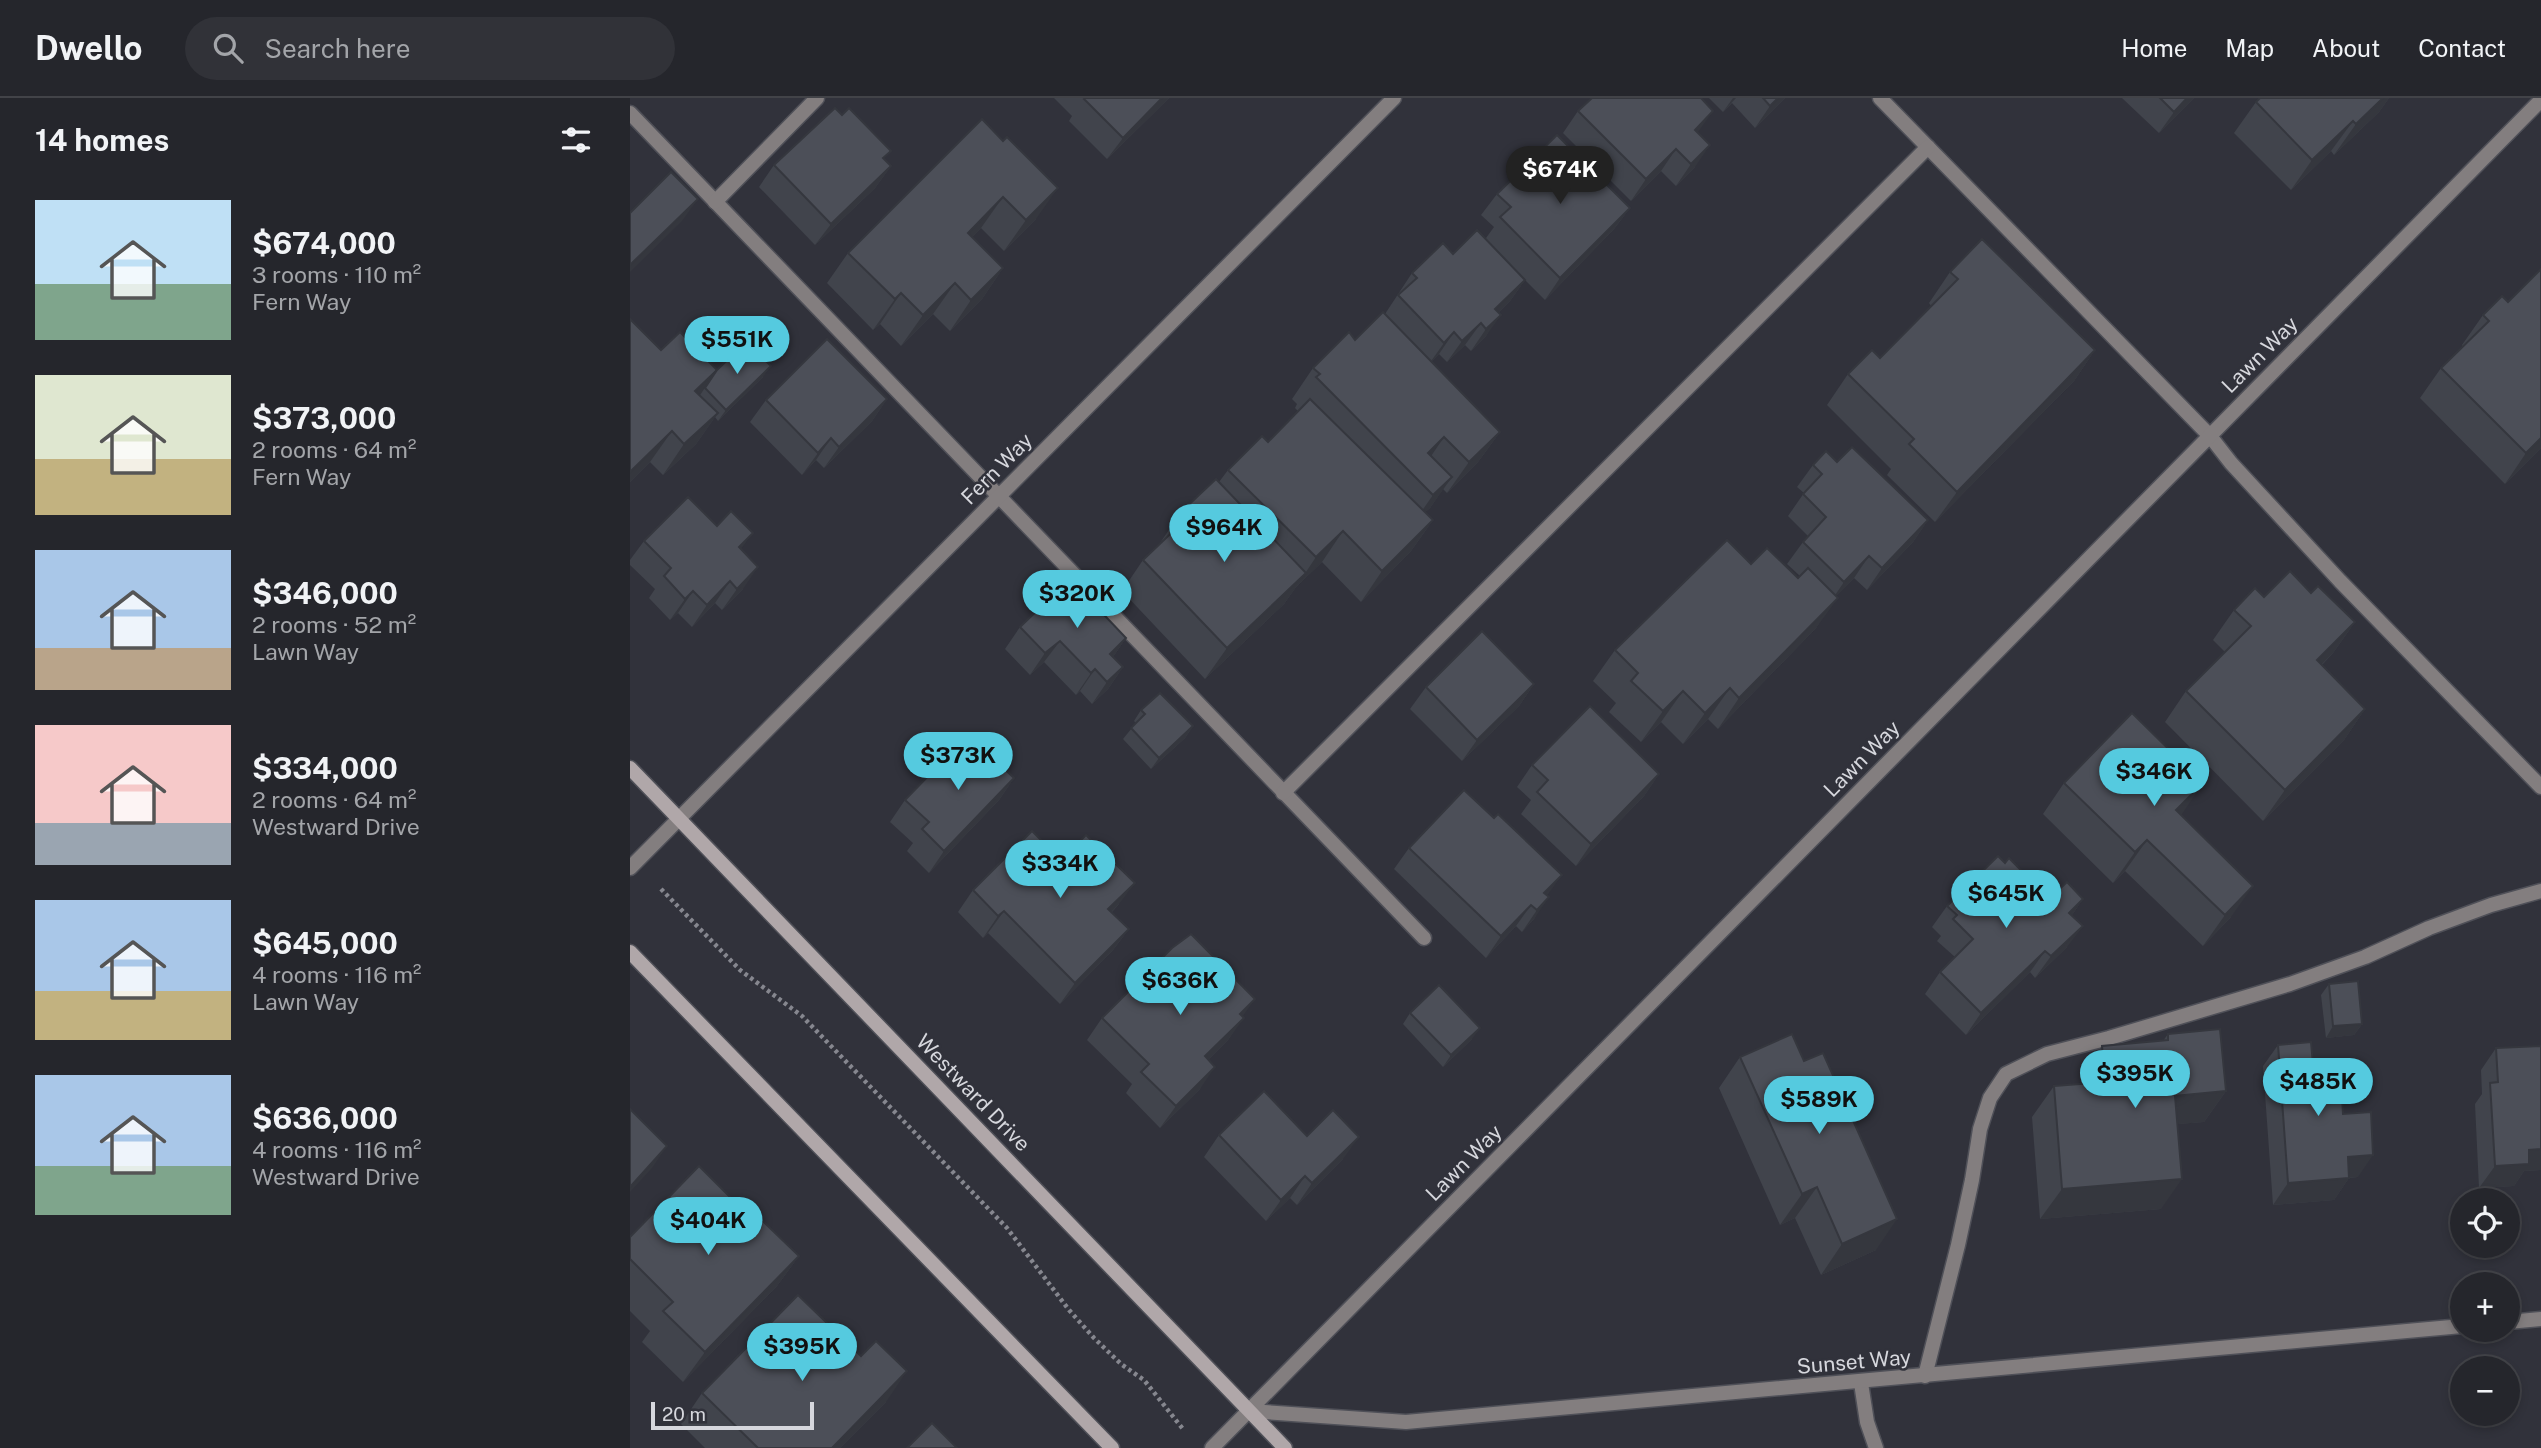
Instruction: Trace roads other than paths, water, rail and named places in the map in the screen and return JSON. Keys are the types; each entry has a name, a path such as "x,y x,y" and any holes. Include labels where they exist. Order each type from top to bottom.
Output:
{"street":[{"path":"715,202 817,98"},
{"name":"Fern Way","path":"630,868 1394,98"},
{"path":"1880,98 2210,436 2231,463 2340,581 2541,787"},
{"name":"Lawn Way","path":"1212,1448 2541,100"},
{"path":"630,113 1424,938"},
{"path":"1283,793 1928,148"},
{"name":"Westward Drive","path":"630,768 1285,1448"},
{"path":"1925,1376 1966,1206 1980,1129 1990,1098 2006,1074 2047,1054 2290,984 2365,957 2429,928 2491,905 2541,891"},
{"path":"630,952 1112,1448"},
{"path":"2520,1321 2541,1319"},
{"name":"Sunset Way","path":"1250,1411 1406,1422 1861,1383 2450,1327"},
{"path":"1861,1383 1867,1422 1876,1448"}]}
